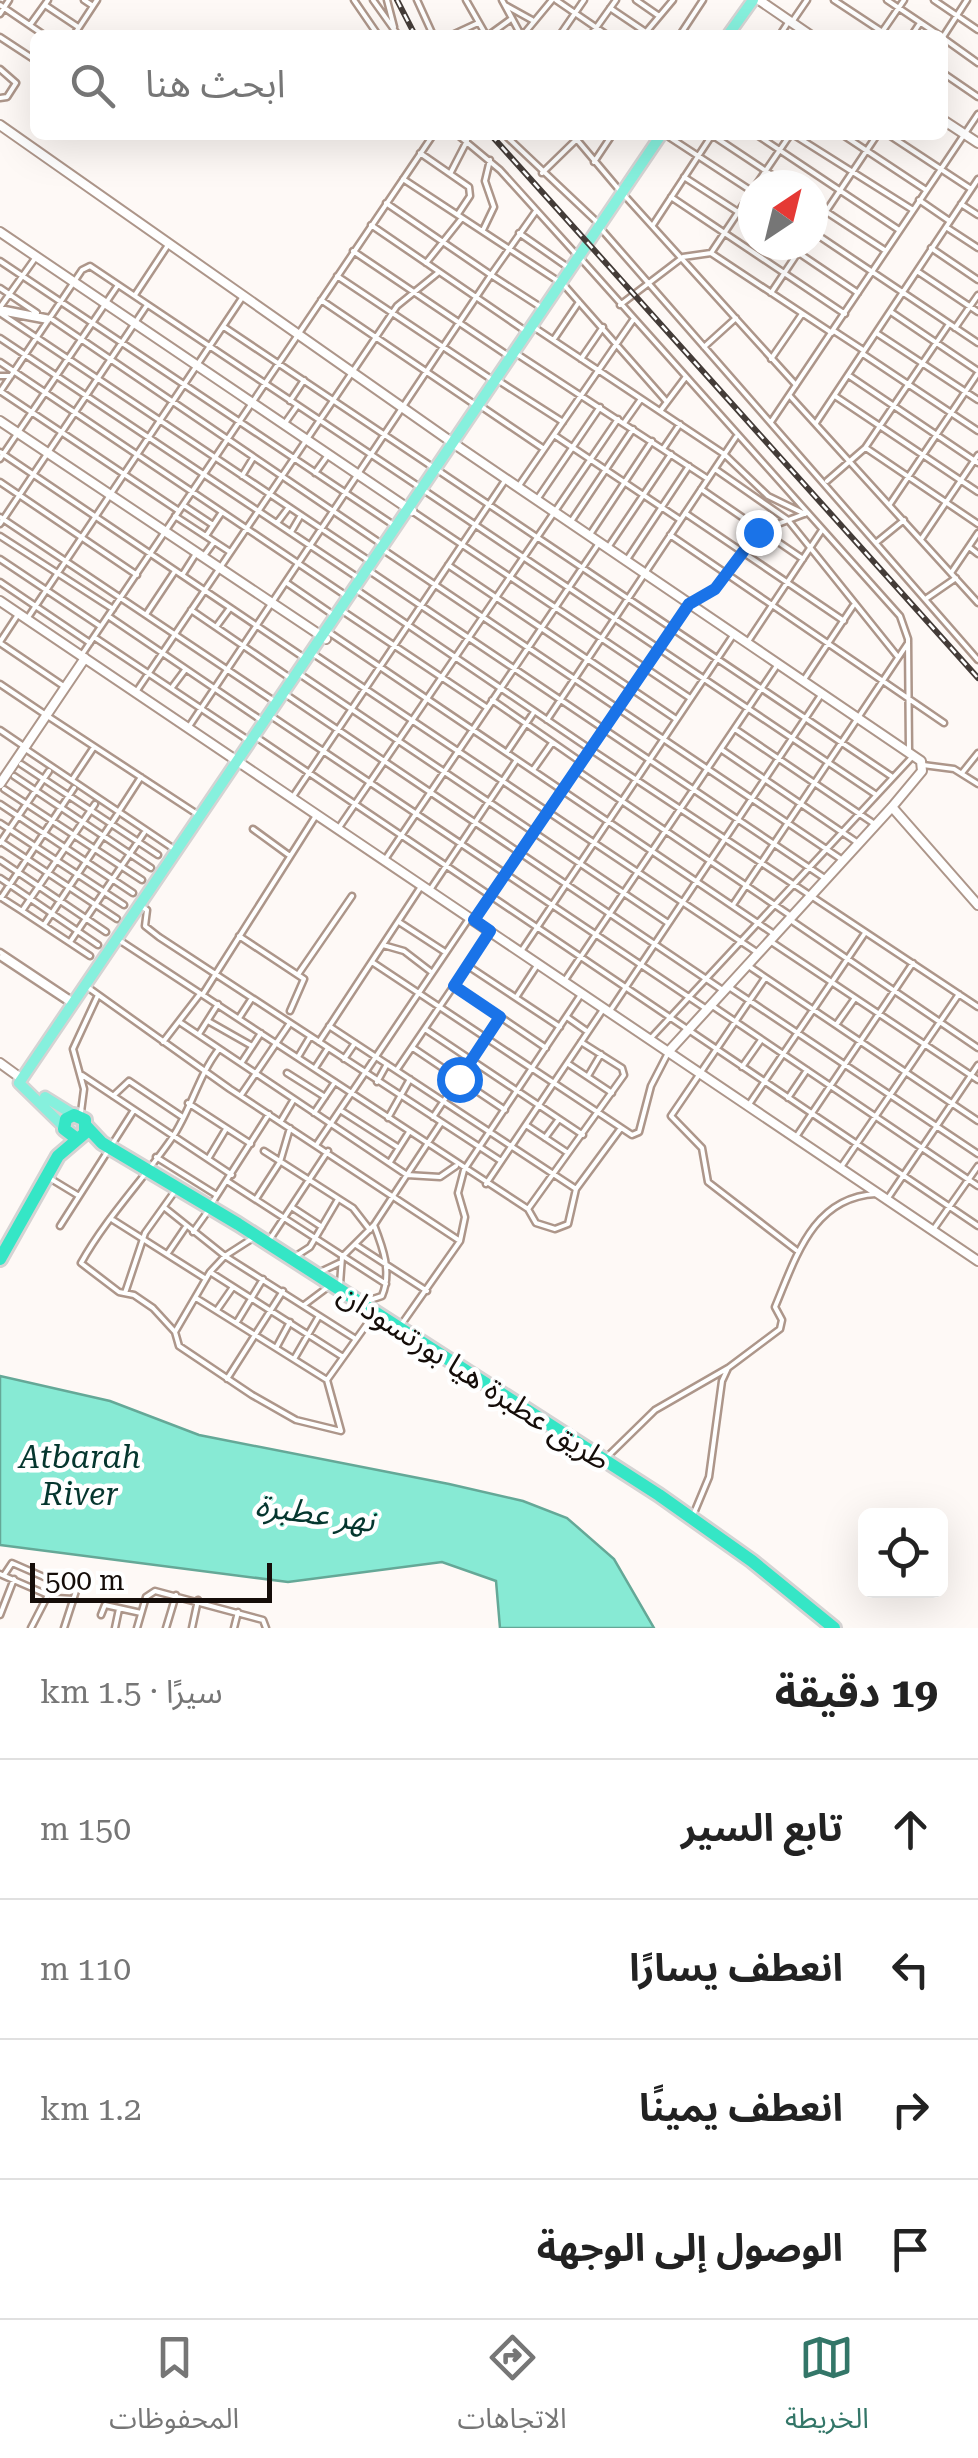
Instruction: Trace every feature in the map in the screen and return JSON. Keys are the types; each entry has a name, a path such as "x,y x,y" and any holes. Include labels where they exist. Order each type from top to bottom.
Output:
{"highway":[{"name":"طريق عطبرة هيا بورتسودان","path":"75,1128 146,1169 213,1201 261,1239 692,1518 834,1628"},
{"path":"0,1259 75,1128"}],"main road":[{"path":"735,30 759,0"},
{"path":"25,1079 661,140"},
{"path":"531,330 580,258"},
{"path":"384,548 410,510"},
{"path":"25,1079 94,992 142,907 241,762"},
{"path":"25,1079 75,1128"}],"street":[{"path":"0,14 9,0"},
{"path":"30,25 46,2 78,28 95,3 84,0"},
{"path":"354,0 375,30"},
{"path":"373,0 395,30"},
{"path":"387,0 396,30"},
{"path":"416,0 430,30"},
{"path":"466,0 484,30"},
{"path":"526,30 554,0 599,30"},
{"path":"564,30 584,0"},
{"path":"596,28 616,0"},
{"path":"636,0 659,16"},
{"path":"650,30 672,0"},
{"path":"689,0 698,6"},
{"path":"683,30 703,0"},
{"path":"759,0 806,30"},
{"path":"784,30 808,0"},
{"path":"886,0 932,30"},
{"path":"886,30 904,0"},
{"path":"934,0 978,30"},
{"path":"947,30 967,0"},
{"path":"837,1 878,30"},
{"path":"504,2 534,21"},
{"path":"504,2 519,30"},
{"path":"2,6 37,30"},
{"path":"610,8 642,30"},
{"path":"494,30 511,19"},
{"path":"462,30 478,22"},
{"path":"915,30 920,22"},
{"path":"0,37 30,57"},
{"path":"948,41 978,63"},
{"path":"0,69 16,83 7,97 0,98"},
{"path":"948,76 978,97"},
{"path":"771,422 978,114"},
{"path":"0,125 454,444 911,754 923,766 962,773 978,784"},
{"path":"948,125 978,146"},
{"path":"142,880 26,804 1,780 429,140"},
{"path":"509,140 602,227 649,286 826,482 978,660"},
{"path":"575,140 796,386"},
{"path":"542,173 578,140"},
{"path":"594,162 609,140"},
{"path":"672,140 738,180"},
{"path":"652,225 709,140"},
{"path":"720,140 766,170 788,140"},
{"path":"764,140 899,230"},
{"path":"800,140 913,210"},
{"path":"850,140 926,190"},
{"path":"828,209 874,140"},
{"path":"897,140 971,189"},
{"path":"451,172 467,141 490,160 900,616 908,643 911,754 650,1038"},
{"path":"420,153 451,172 470,191 460,216 426,263"},
{"path":"482,232 494,207 485,181 490,160"},
{"path":"684,177 738,210"},
{"path":"404,179 562,284 667,402"},
{"path":"816,423 977,182"},
{"path":"671,196 845,314"},
{"path":"919,200 978,248"},
{"path":"386,203 543,308"},
{"path":"961,204 978,215"},
{"path":"188,728 536,211"},
{"path":"711,253 738,212"},
{"path":"828,213 886,251"},
{"path":"371,225 724,454 768,496 807,513"},
{"path":"0,232 690,698"},
{"path":"520,233 570,268"},
{"path":"134,296 170,241"},
{"path":"828,242 978,343"},
{"path":"931,248 978,280"},
{"path":"352,251 708,479"},
{"path":"620,306 683,258 711,253 978,431"},
{"path":"0,310 36,257"},
{"path":"770,293 793,260"},
{"path":"809,260 858,294"},
{"path":"0,261 396,527"},
{"path":"230,552 124,474 0,392 73,282 90,266 875,794"},
{"path":"917,271 978,312"},
{"path":"136,692 392,313 412,291 439,272"},
{"path":"337,276 563,422"},
{"path":"118,285 1,455 258,626 366,689 758,953"},
{"path":"0,288 843,860"},
{"path":"62,684 0,643 36,606 245,294"},
{"path":"956,328 978,295"},
{"path":"320,300 544,449"},
{"path":"553,340 580,302"},
{"path":"147,305 1,520 227,670 338,730 654,944 707,979 751,1001 978,1154"},
{"path":"0,310 41,315"},
{"path":"0,310 50,320"},
{"path":"0,310 322,529 468,637 826,879"},
{"path":"890,504 978,372 891,312"},
{"path":"771,359 802,314"},
{"path":"704,347 736,318"},
{"path":"518,488 633,320"},
{"path":"826,482 865,448 949,324"},
{"path":"224,327 891,776"},
{"path":"581,359 603,327"},
{"path":"876,333 978,400"},
{"path":"0,338 310,546 356,589 408,626 808,898 978,1007"},
{"path":"0,362 11,376 44,392 245,528 300,562 356,589"},
{"path":"0,378 11,376"},
{"path":"848,376 977,459 922,539"},
{"path":"661,412 685,378"},
{"path":"290,401 304,380"},
{"path":"790,396 978,604"},
{"path":"835,396 978,492"},
{"path":"338,828 535,536 640,398"},
{"path":"284,425 297,406"},
{"path":"536,500 600,407"},
{"path":"0,421 272,604 380,667 534,770 758,923 831,982 978,1080"},
{"path":"663,448 680,424"},
{"path":"570,523 634,429"},
{"path":"554,435 680,520"},
{"path":"547,720 737,436"},
{"path":"589,536 652,442"},
{"path":"865,448 978,524"},
{"path":"315,473 328,454"},
{"path":"385,860 582,568 643,496 671,454"},
{"path":"242,476 253,458"},
{"path":"626,561 689,466"},
{"path":"714,469 788,520 808,550 898,657"},
{"path":"292,798 506,480"},
{"path":"0,482 137,574"},
{"path":"701,489 802,559"},
{"path":"183,505 213,525"},
{"path":"277,524 289,507"},
{"path":"206,536 222,512"},
{"path":"685,513 844,620"},
{"path":"317,1144 689,604 715,589 760,531 807,513"},
{"path":"290,532 301,515"},
{"path":"877,542 904,520"},
{"path":"747,643 822,529"},
{"path":"926,599 954,575 978,533"},
{"path":"0,536 113,609"},
{"path":"670,536 944,723"},
{"path":"182,576 214,542"},
{"path":"968,547 978,554"},
{"path":"0,560 100,627"},
{"path":"448,565 676,719"},
{"path":"146,613 175,571"},
{"path":"0,582 90,643"},
{"path":"287,583 394,646 487,708"},
{"path":"0,601 978,1260"},
{"path":"803,681 855,604"},
{"path":"216,627 230,608"},
{"path":"191,610 398,740 668,923"},
{"path":"108,616 185,670 370,782 978,1186"},
{"path":"521,951 734,634"},
{"path":"94,637 201,709 309,773 978,1226"},
{"path":"732,906 908,643"},
{"path":"45,714 84,654"},
{"path":"565,980 778,664"},
{"path":"172,687 185,670"},
{"path":"0,684 202,817"},
{"path":"486,1184 588,1032 626,987 822,694"},
{"path":"492,700 581,762"},
{"path":"507,752 534,712"},
{"path":"734,728 876,825"},
{"path":"0,730 178,852"},
{"path":"560,748 569,735"},
{"path":"534,770 552,743"},
{"path":"72,780 94,746"},
{"path":"720,749 858,843"},
{"path":"962,773 978,753"},
{"path":"318,1042 398,921 446,866 517,759"},
{"path":"22,764 158,855"},
{"path":"372,962 598,1114 637,1134 651,1086 669,1051 892,808 923,766"},
{"path":"576,770 978,1048"},
{"path":"49,771 0,842 117,919"},
{"path":"14,776 151,868"},
{"path":"44,925 141,778"},
{"path":"74,788 1,898 90,956"},
{"path":"0,804 133,893"},
{"path":"22,912 95,804"},
{"path":"892,808 978,906"},
{"path":"164,1042 202,993 317,814"},
{"path":"0,823 124,905"},
{"path":"254,829 290,857"},
{"path":"70,942 144,833"},
{"path":"0,860 106,932"},
{"path":"0,878 98,944"},
{"path":"299,973 352,896"},
{"path":"142,907 145,926 501,1162"},
{"path":"398,921 446,952"},
{"path":"397,1070 490,931"},
{"path":"749,1106 865,934"},
{"path":"239,936 299,973 303,986 290,1011"},
{"path":"122,942 528,1209 536,1223 554,1229 564,1227 572,1216 576,1189 621,1128"},
{"path":"383,946 404,950 432,973"},
{"path":"0,955 74,1004"},
{"path":"516,998 539,963"},
{"path":"796,1138 913,964"},
{"path":"468,965 560,1027"},
{"path":"747,965 978,1121"},
{"path":"765,978 674,1109 674,1124 702,1148 708,1182 798,1251"},
{"path":"454,986 546,1048"},
{"path":"232,1174 82,1075 73,1056 74,1044 94,992 240,1096 460,1242"},
{"path":"399,1328 460,1242 465,1217 458,1193 464,1170 582,992"},
{"path":"841,1168 960,994"},
{"path":"239,1018 252,998"},
{"path":"836,1025 855,998"},
{"path":"199,1035 218,1004"},
{"path":"433,1118 500,1017"},
{"path":"567,1017 588,1032"},
{"path":"208,1021 252,1046"},
{"path":"181,1023 407,1175 440,1177 458,1165"},
{"path":"240,1096 290,1023"},
{"path":"329,1026 576,1189"},
{"path":"425,1029 584,1135"},
{"path":"240,1064 261,1033"},
{"path":"298,1057 310,1036"},
{"path":"742,1067 762,1040"},
{"path":"528,1209 584,1135 624,1072 581,1042"},
{"path":"344,1059 355,1043"},
{"path":"315,1068 328,1048"},
{"path":"412,1048 505,1110"},
{"path":"196,1298 326,1380 342,1432 277,1412 180,1346 174,1332 153,1308 81,1264 146,1169 174,1136 204,1069 219,1049"},
{"path":"588,1076 601,1054"},
{"path":"567,1063 612,1093"},
{"path":"377,1082 388,1064"},
{"path":"0,1066 25,1079"},
{"path":"888,1200 978,1066"},
{"path":"788,1098 807,1070"},
{"path":"287,1072 325,1097"},
{"path":"75,1128 82,1075"},
{"path":"388,1118 410,1079"},
{"path":"114,1096 128,1081 182,1117"},
{"path":"314,1113 335,1082"},
{"path":"280,1122 294,1100"},
{"path":"188,1103 252,1144"},
{"path":"60,1226 106,1145 134,1110"},
{"path":"340,1110 399,1148"},
{"path":"193,1232 270,1114"},
{"path":"545,1138 559,1119"},
{"path":"316,1274 341,1260 372,1227 441,1123"},
{"path":"526,1125 569,1154"},
{"path":"208,1159 226,1128"},
{"path":"255,1200 280,1162 290,1128"},
{"path":"389,1163 409,1132"},
{"path":"264,1152 354,1210 372,1227 386,1265 386,1284 382,1296 360,1303"},
{"path":"174,1332 210,1272 225,1256 261,1239 285,1220 328,1152"},
{"path":"125,1294 143,1238 165,1208 175,1180 156,1157"},
{"path":"933,1230 978,1166"},
{"path":"46,1176 79,1196"},
{"path":"228,1181 341,1260 386,1284"},
{"path":"604,1460 655,1410 728,1368 780,1329 782,1320 776,1308 798,1251 836,1202 879,1194"},
{"path":"293,1260 316,1239 338,1199"},
{"path":"165,1208 225,1256 356,1340"},
{"path":"293,1208 322,1227"},
{"path":"112,1219 206,1280"},
{"path":"168,1253 185,1227"},
{"path":"356,1245 427,1291"},
{"path":"304,1305 335,1286 341,1260"},
{"path":"210,1272 343,1358"},
{"path":"237,1322 264,1278"},
{"path":"217,1310 233,1287"},
{"path":"226,1378 284,1291"},
{"path":"294,1360 319,1315"},
{"path":"326,1380 380,1316"},
{"path":"276,1348 290,1322"},
{"path":"692,1518 709,1476 717,1436 716,1400 728,1368"},
{"path":"64,1628 74,1600 76,1591 10,1562 2,1574 48,1595 74,1600"},
{"path":"25,1584 31,1572"},
{"path":"0,1615 14,1579"},
{"path":"137,1628 149,1594 198,1600 263,1620 266,1628"},
{"path":"31,1628 48,1595"},
{"path":"166,1628 176,1595"},
{"path":"192,1628 198,1600"},
{"path":"101,1615 105,1605 141,1614"},
{"path":"115,1628 120,1609"},
{"path":"234,1628 238,1612"}],"water":[{"name":"Atbarah River","path":"0,1376 110,1401 199,1435 523,1501 567,1518 614,1559 654,1628 500,1628 496,1581 442,1562 288,1582 0,1545"}],"railway":[{"path":"397,0 412,30"},
{"path":"495,140 978,678"}],"route":[{"path":"459,1079 500,1017 454,986 490,931 474,920 689,604 715,589 758,532"}],"water label":[{"name":"نهر عطبرة","path":"315,1513"}]}
